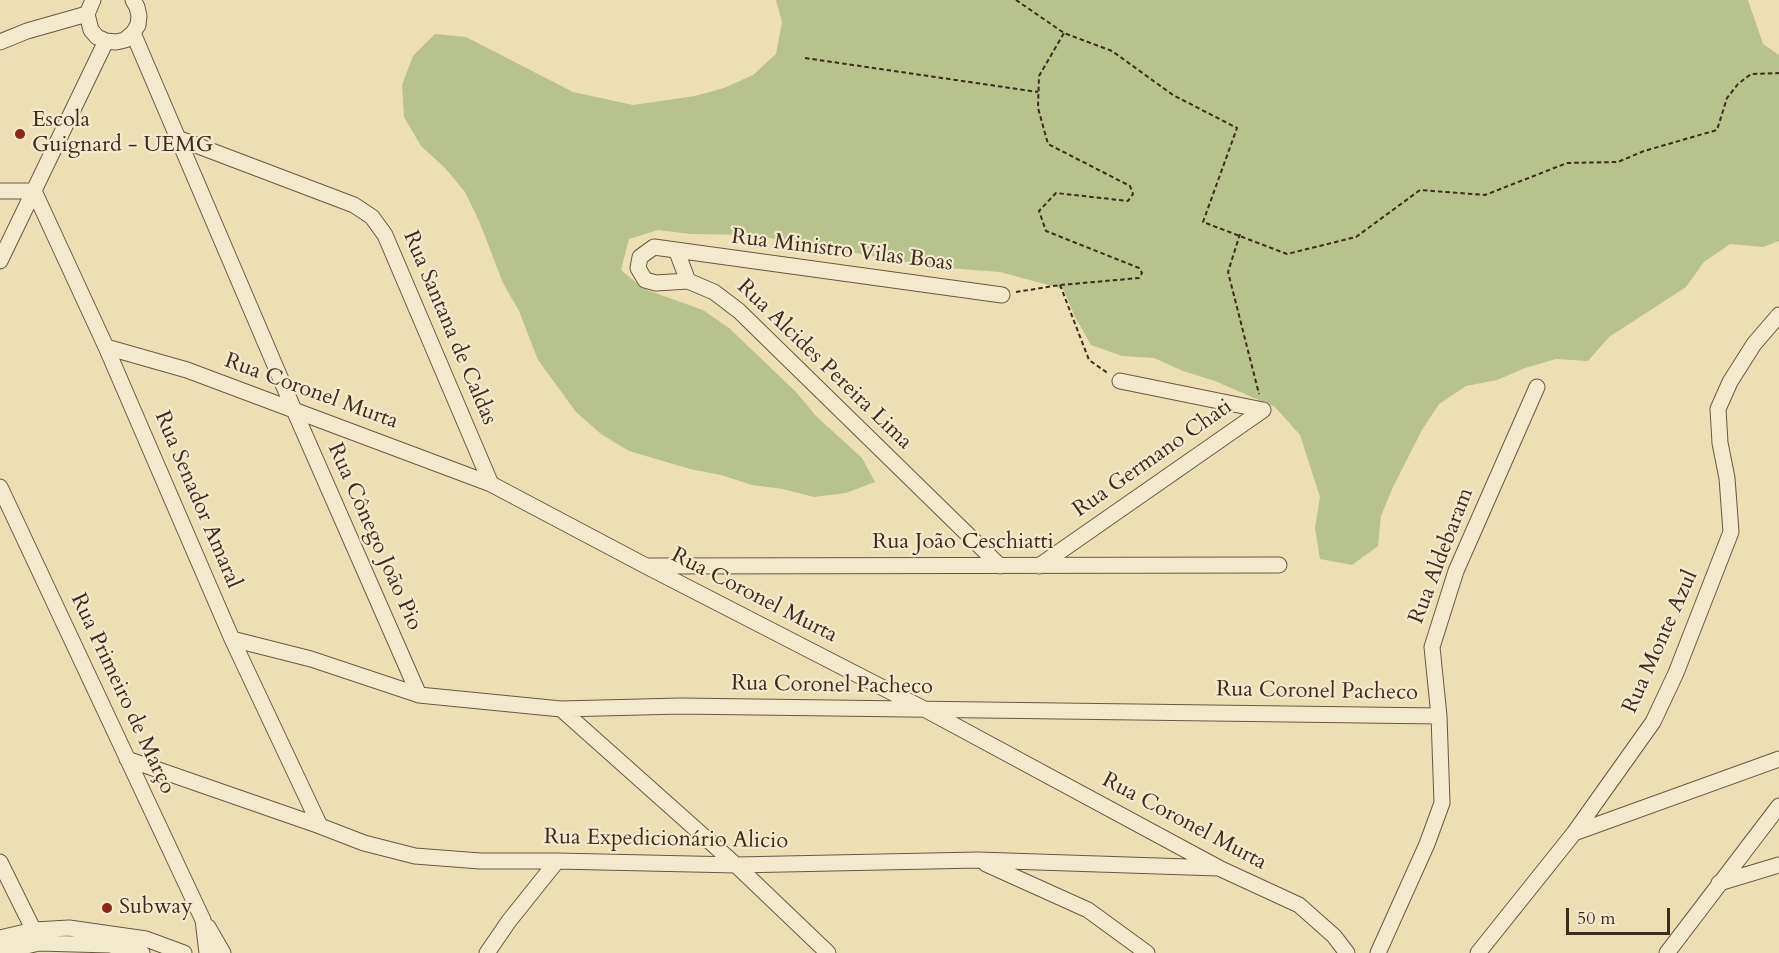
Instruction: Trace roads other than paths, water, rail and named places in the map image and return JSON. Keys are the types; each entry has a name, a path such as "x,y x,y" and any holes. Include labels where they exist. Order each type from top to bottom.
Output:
{"street":[{"path":"0,42 90,7 91,30 97,37 105,41 125,40 134,33 139,16 133,0"},
{"name":"Rua Cônego João Pio","path":"134,33 294,410 419,695"},
{"path":"0,261 105,41"},
{"name":"Rua Santana de Caldas","path":"180,139 354,205 372,217 385,235 491,483"},
{"path":"0,191 34,191"},
{"name":"Rua Senador Amaral","path":"34,191 106,347 232,639 320,826"},
{"name":"Rua Alcides Pereira Lima","path":"677,252 654,247 640,257 638,268 645,280 656,283 688,281 714,292 739,311 1000,566"},
{"path":"677,252 688,281"},
{"name":"Rua Ministro Vilas Boas","path":"677,252 1002,295"},
{"name":"Rua Monte Azul","path":"1478,953 1574,833 1653,722 1676,673 1731,532 1718,409 1730,382 1754,344 1779,315"},
{"name":"Rua Coronel Murta","path":"106,347 187,370 491,483 646,566 928,711 1221,869 1299,905 1334,936 1347,953"},
{"name":"Rua Germano Chati","path":"1039,566 1263,411 1120,381"},
{"name":"Rua Aldebaram","path":"1378,953 1427,844 1442,803 1439,716 1432,647 1456,571 1537,387"},
{"name":"Rua Primeiro de Março","path":"0,487 204,920 223,953"},
{"name":"Rua João Ceschiatti","path":"646,566 1279,564"},
{"name":"Rua Coronel Pacheco","path":"232,639 311,659 419,695 561,709 680,706 1439,716"},
{"path":"561,709 736,865 828,953"},
{"name":"Rua Expedicionário Alicio","path":"127,759 364,843 415,856 480,861 736,865 978,860 1221,869"},
{"path":"1574,833 1779,759"},
{"path":"1667,953 1779,806"},
{"path":"978,860 1088,910 1147,953"},
{"path":"487,953 509,921 557,861"},
{"path":"0,862 38,942"},
{"path":"1719,884 1779,865"},
{"name":"Rua Primeiro de Março","path":"204,920 207,953"},
{"path":"0,952 38,942 69,928 146,939 184,953"},
{"path":"0,938 110,945 142,953"}],"place":[{"name":"Escola Guignard - UEMG","path":"20,134"},
{"name":"Subway","path":"107,908"}]}
